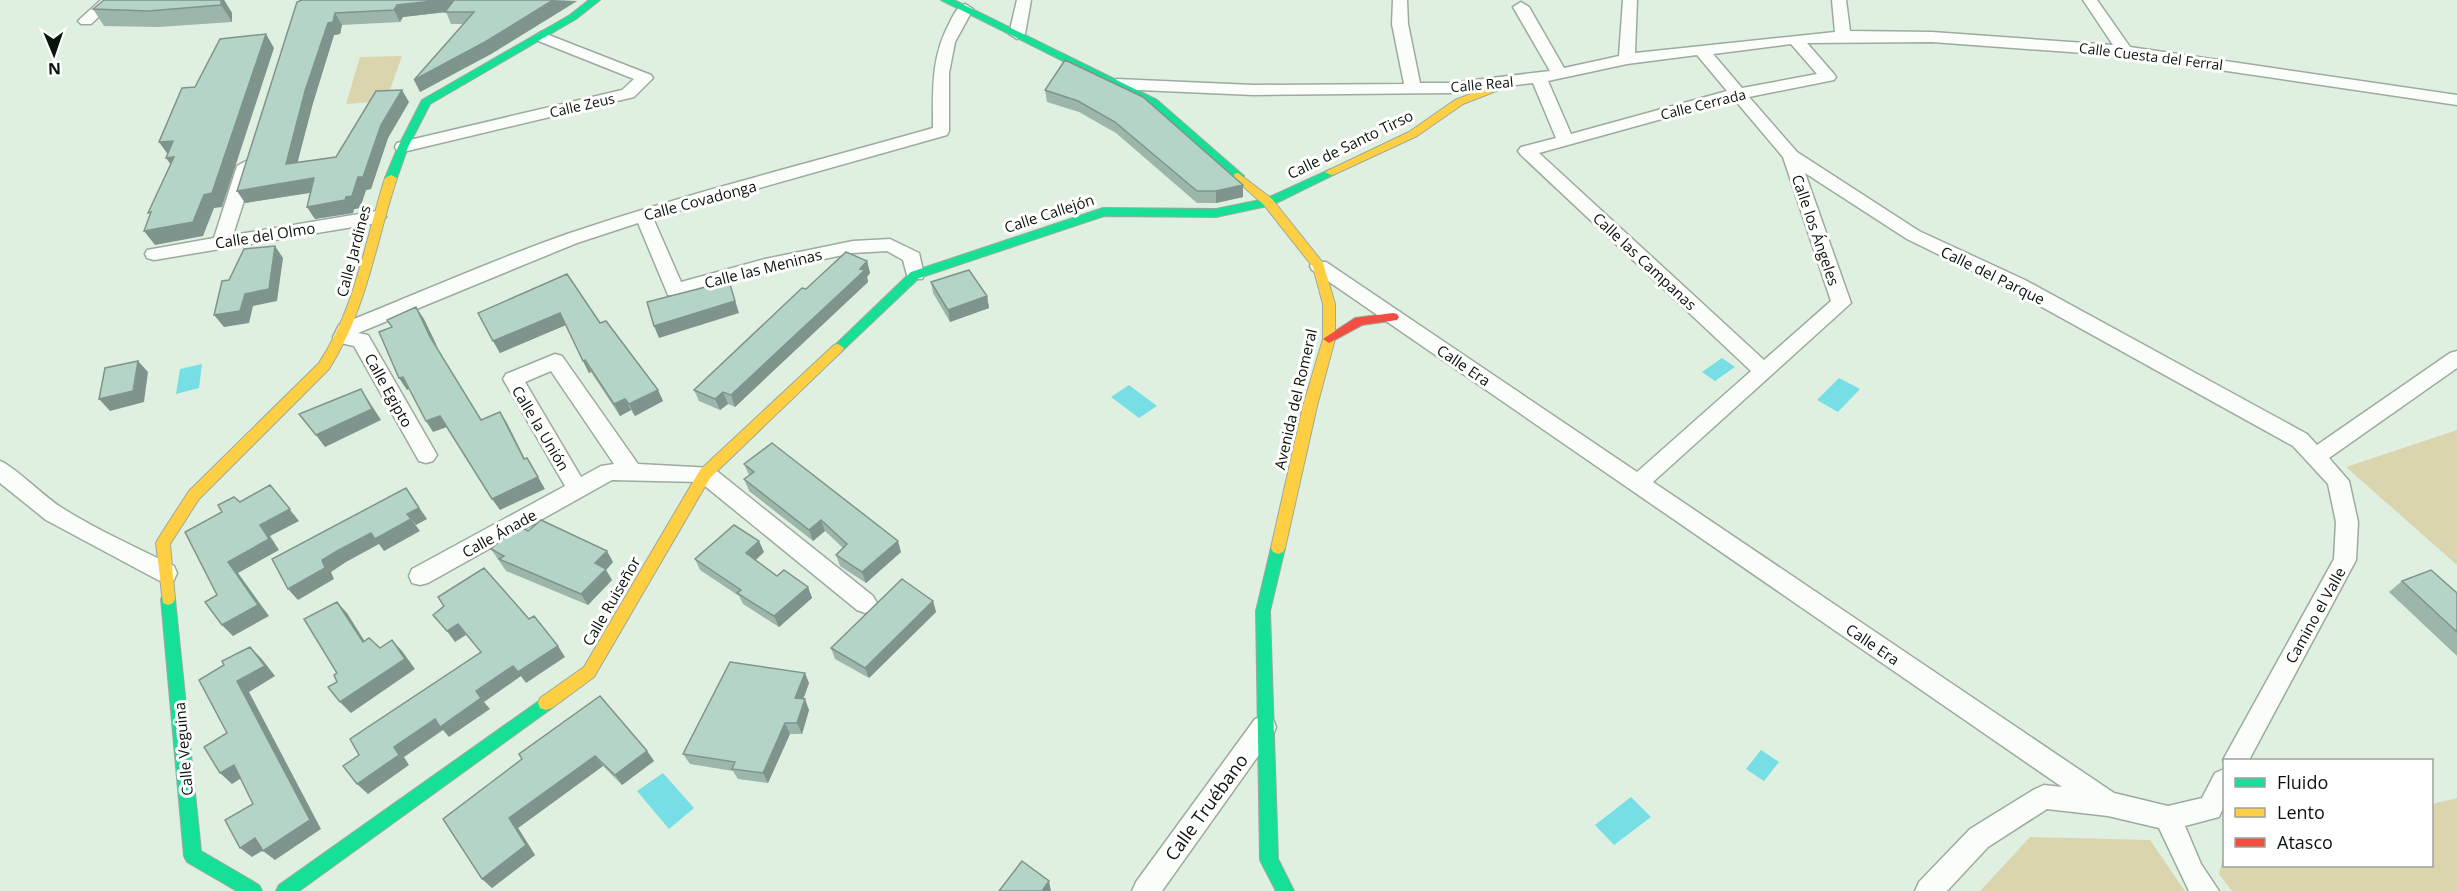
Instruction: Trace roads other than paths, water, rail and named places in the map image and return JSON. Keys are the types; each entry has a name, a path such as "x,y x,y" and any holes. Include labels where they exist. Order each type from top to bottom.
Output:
{"street":[{"path":"86,21 110,0"},
{"name":"Calle Jardines","path":"163,543 194,495 324,366 345,333 377,217 404,147 426,102 441,91 541,36 595,0"},
{"name":"Avenida del Romeral","path":"946,0 1153,102 1268,202 1319,266 1329,304 1329,339 1310,406 1263,611 1269,860 1285,891"},
{"path":"1017,34 1024,0"},
{"path":"1400,0 1400,24 1413,87"},
{"path":"1627,59 1630,0"},
{"path":"1839,0 1844,36"},
{"path":"2090,0 2125,51"},
{"path":"1521,7 1559,73"},
{"name":"Calle Covadonga","path":"345,333 571,239 686,201 753,185 941,131 940,73 947,42 965,9"},
{"name":"Calle Zeus","path":"404,147 628,94 645,78 541,36"},
{"name":"Calle Real","path":"1117,84 1254,90 1450,88 1539,78 1627,59 1795,39 1844,36"},
{"name":"Calle Cuesta del Ferral","path":"1844,36 1932,37 2125,51 2457,100"},
{"name":"Calle Cerrada","path":"1527,151 1737,93 1765,90 1828,77 1795,39"},
{"name":"Calle del Parque","path":"1702,51 1791,156 1912,235 2018,285 2300,440 2318,457"},
{"path":"1539,78 1565,140"},
{"name":"Calle de Santo Tirso","path":"1268,202 1413,134 1459,102 1510,82"},
{"name":"Calle las Campanas","path":"1527,151 1764,372"},
{"path":"222,242 250,153"},
{"name":"Calle los Ángeles","path":"1764,372 1841,303 1791,156"},
{"name":"Calle Callejón","path":"915,275 1103,212 1216,213 1268,202"},
{"name":"Calle las Meninas","path":"643,215 675,290 765,265 853,247 890,245 912,257 915,275"},
{"name":"Calle del Olmo","path":"154,254 377,217"},
{"name":"Calle Era","path":"1319,266 2108,804"},
{"name":"Calle Ruiseñor","path":"285,891 589,672 705,474 915,275"},
{"path":"1329,339 1345,326 1371,315 1393,317"},
{"name":"Calle Egipto","path":"345,333 361,340 426,455"},
{"path":"2318,457 2332,443 2457,358"},
{"name":"Calle la Unión","path":"578,490 513,379 555,361 632,473"},
{"path":"1638,483 1764,372"},
{"name":"Camino el Valle","path":"2237,759 2345,560 2347,522 2338,481 2318,457"},
{"path":"0,469 11,484 72,524 166,573"},
{"path":"578,490 609,472 705,474 865,603"},
{"name":"Calle Ánade","path":"420,576 578,490"},
{"name":"Calle Veguina","path":"163,543 193,856 253,891"},
{"name":"Calle Truébano","path":"1146,891 1266,724"},
{"path":"1929,891 1979,838 2044,797 2108,804 2168,818 2210,808 2223,783"},
{"path":"2168,818 2192,873 2205,891"}],"water":[{"path":"1722,358 1735,367 1715,381 1702,372"},
{"path":"202,364 199,388 176,394 180,369"},
{"path":"1839,378 1860,389 1838,412 1817,400"},
{"path":"1129,385 1157,406 1139,418 1111,397"},
{"path":"1761,750 1779,762 1764,781 1746,769"},
{"path":"663,773 694,808 669,829 637,791"},
{"path":"1631,797 1651,817 1614,845 1595,825"}]}
